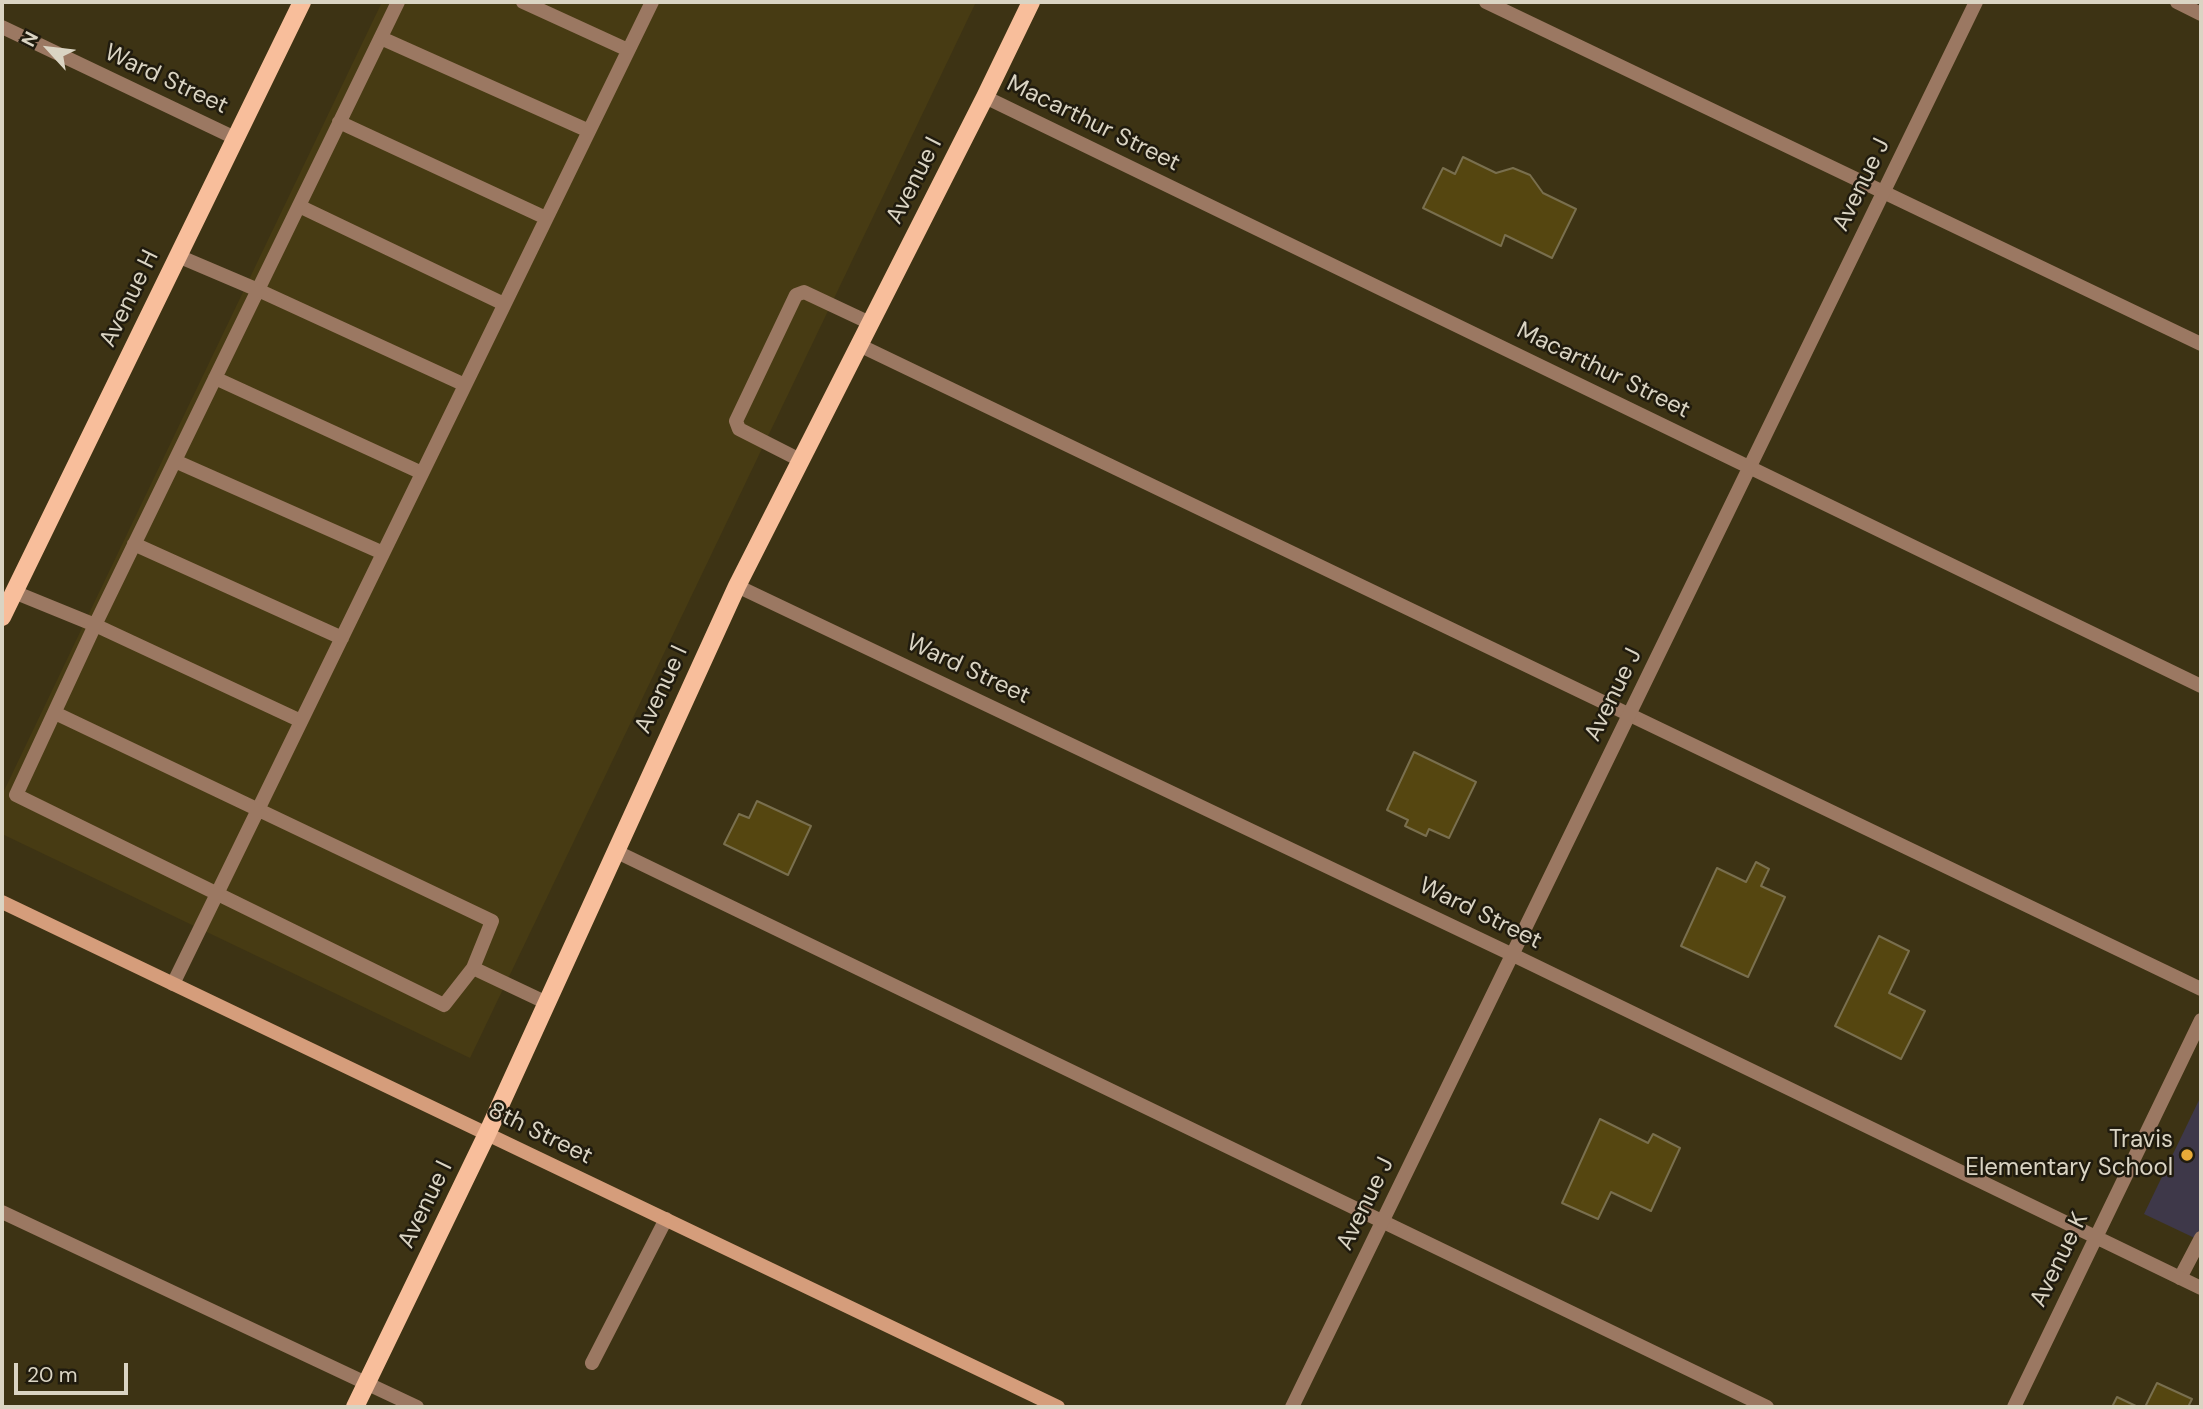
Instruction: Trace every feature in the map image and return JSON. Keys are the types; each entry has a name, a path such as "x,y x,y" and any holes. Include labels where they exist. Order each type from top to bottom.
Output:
{"main road":[{"name":"Avenue H","path":"2,617 302,2"},
{"name":"Avenue I","path":"355,1407 487,1134 737,586 1031,2"}],"street":[{"path":"55,713 492,921 473,968 444,1005 16,795 134,544 398,2"},
{"path":"523,2 628,50"},
{"path":"173,984 652,2"},
{"path":"1486,2 2201,344"},
{"name":"Avenue J","path":"1292,1407 1976,2"},
{"path":"2177,2 2201,14"},
{"name":"Ward Street","path":"2,27 235,138"},
{"path":"380,38 589,131"},
{"name":"Macarthur Street","path":"985,97 2201,686"},
{"path":"340,121 546,218"},
{"path":"299,206 504,303"},
{"path":"178,256 465,385"},
{"path":"800,460 739,429 736,421 796,295 804,292 870,323"},
{"path":"859,345 2201,989"},
{"path":"215,378 422,473"},
{"path":"175,461 383,552"},
{"path":"134,544 342,638"},
{"name":"Ward Street","path":"737,586 1513,955 2201,1288"},
{"path":"14,592 95,625 301,721"},
{"path":"615,851 1766,1407"},
{"name":"8th Street","path":"2,902 1058,1407"},
{"path":"473,968 547,1003"},
{"name":"Avenue K","path":"2014,1407 2201,1020"},
{"path":"2,1212 416,1407"},
{"path":"592,1363 666,1219"},
{"path":"2180,1278 2201,1238"}],"shaded area":[{"path":"382,2 976,2 470,1058 2,834 2,795"},
{"name":"Travis Elementary School","path":"2201,1096 2201,1241 2144,1214"}],"building":[{"path":"1463,157 1496,173 1513,168 1530,175 1543,193 1576,209 1552,258 1505,235 1501,246 1423,208 1443,168 1455,174"},
{"path":"1414,752 1476,782 1449,838 1429,829 1426,836 1405,826 1408,820 1387,810"},
{"path":"757,801 811,826 788,875 724,844 739,814 749,818"},
{"path":"1756,862 1769,869 1761,886 1785,897 1748,977 1681,946 1717,868 1746,882"},
{"path":"1879,936 1909,951 1889,993 1925,1011 1901,1059 1835,1026"},
{"path":"1600,1119 1648,1143 1653,1134 1680,1148 1651,1211 1611,1192 1598,1219 1562,1203"},
{"path":"2157,1383 2192,1399 2188,1407 2145,1407"},
{"path":"2117,1397 2138,1407 2112,1407"}],"place":[{"name":"Travis Elementary School","path":"2187,1155"}]}
